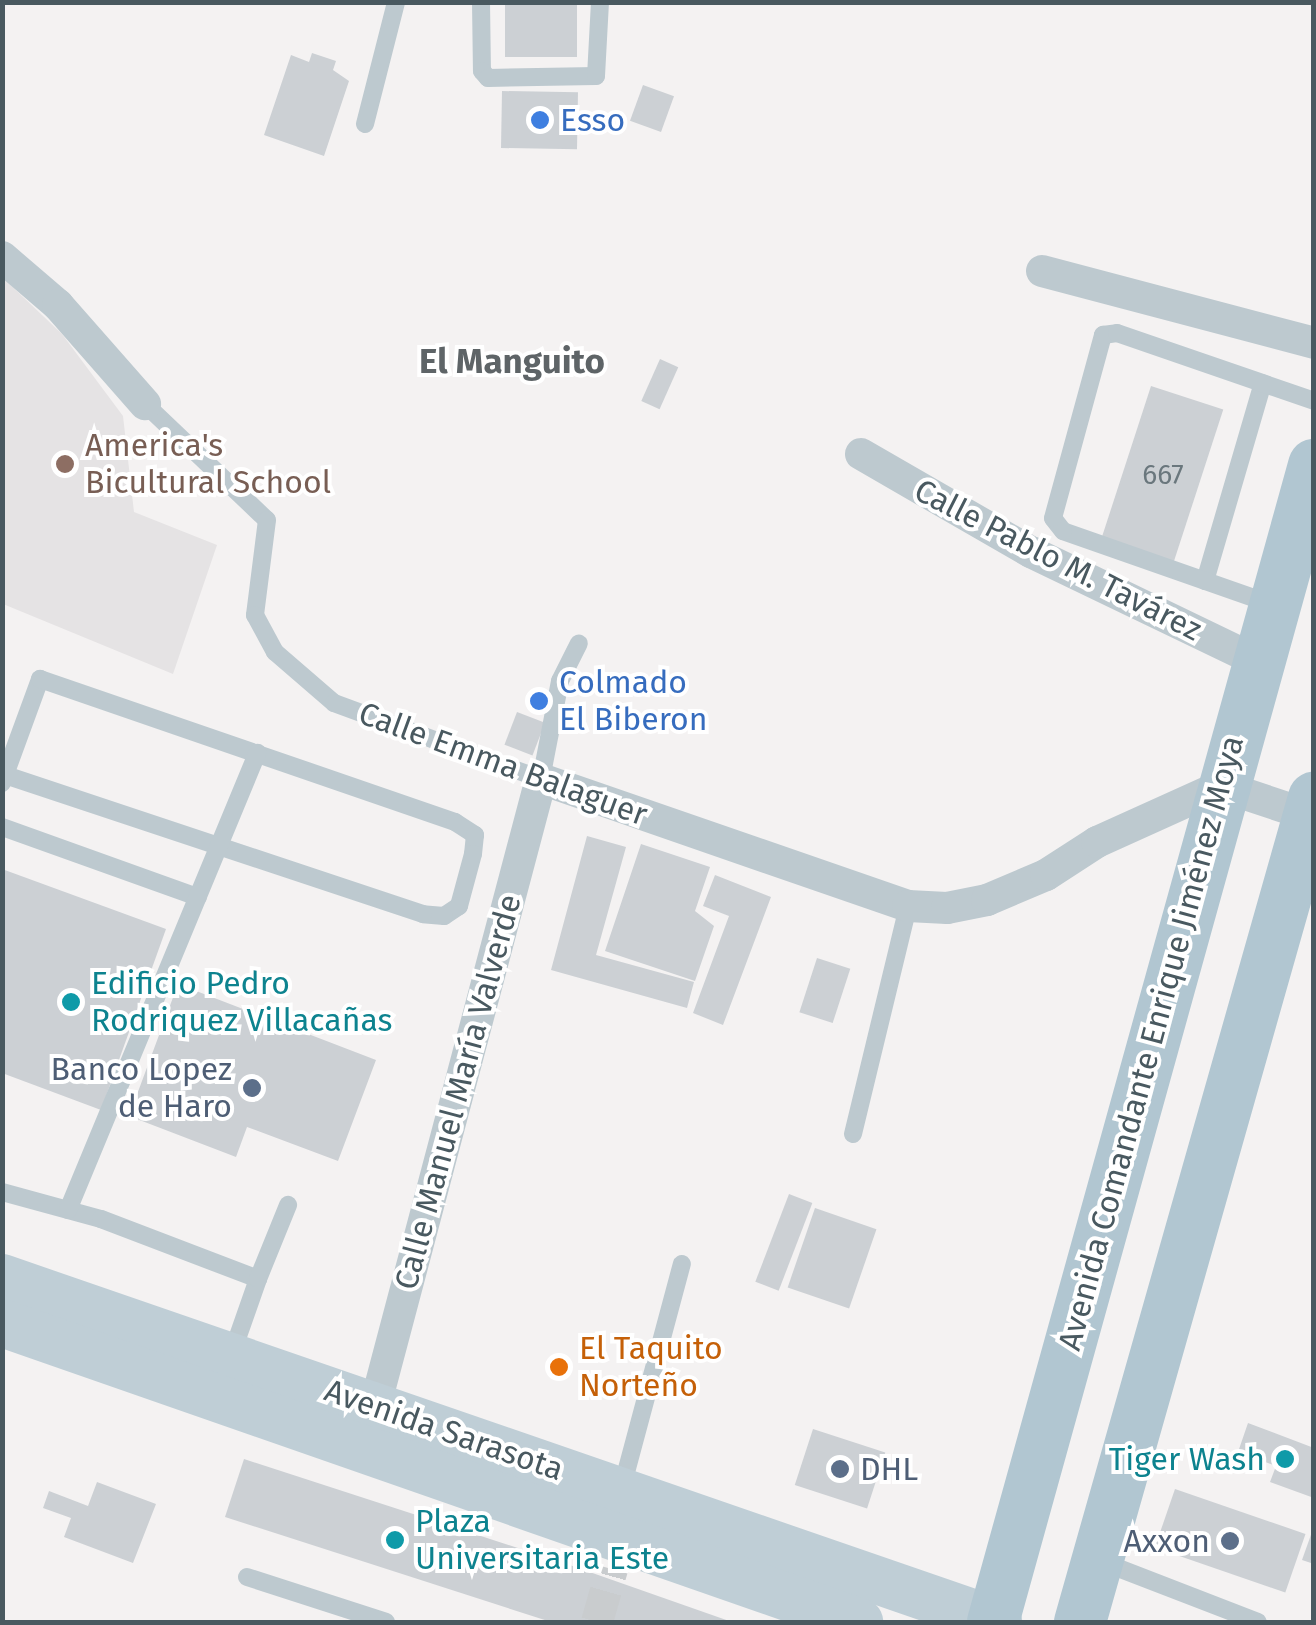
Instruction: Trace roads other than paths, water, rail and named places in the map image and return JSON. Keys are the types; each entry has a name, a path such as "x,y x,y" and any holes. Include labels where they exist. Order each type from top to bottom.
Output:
{"main road":[{"name":"Avenida Comandante Enrique Jiménez Moya","path":"995,1622 1221,786 1314,465"},
{"path":"1080,1622 1312,811"},
{"name":"Avenida Sarasota","path":"2,1278 375,1406 618,1532 995,1622"},
{"name":"Avenida Sarasota","path":"5,1334 618,1532 859,1622"}],"street":[{"name":"Calle Emma Balaguer","path":"2,257 58,306 145,404"},
{"path":"1042,270 1314,343"},
{"name":"Calle Pablo M. Tavárez","path":"861,454 1031,552 1257,661"},
{"name":"Calle Emma Balaguer","path":"541,778 908,906 947,908 988,900 1221,786"},
{"name":"Calle Manuel María Valverde","path":"375,1406 541,778"},
{"path":"1221,786 1312,811"}],"lane":[{"path":"365,124 396,2"},
{"path":"481,2 482,71 488,78 596,76 600,2"},
{"path":"1273,604 1063,531 1053,518 1103,334 1117,333 1314,400"},
{"path":"1204,581 1263,383"},
{"name":"Calle Emma Balaguer","path":"145,404 268,520 254,615 275,652 305,684 334,704 541,778"},
{"path":"541,778 560,681 579,644"},
{"path":"40,679 455,822 475,835 459,906 444,916 424,914 219,842 4,779 40,679"},
{"path":"68,1210 256,753"},
{"path":"2,827 198,897"},
{"path":"854,1134 908,906"},
{"path":"2,1192 68,1210 258,1278"},
{"path":"230,1356 288,1205"},
{"path":"618,1532 682,1264"},
{"path":"1098,1560 1258,1622"},
{"path":"248,1577 386,1622"}],"tunnel":[{"path":"597,1622 612,1569"}],"place":[{"name":"Esso","path":"540,120"},
{"name":"America's Bicultural School","path":"65,464"},
{"name":"Colmado El Biberon","path":"539,701"},
{"name":"Edificio Pedro Rodriquez Villacañas","path":"71,1002"},
{"name":"Banco Lopez de Haro","path":"252,1088"},
{"name":"El Taquito Norteño","path":"559,1367"},
{"name":"Tiger Wash","path":"1285,1459"},
{"name":"DHL","path":"840,1469"},
{"name":"Plaza Universitaria Este","path":"395,1540"},
{"name":"Axxon","path":"1230,1541"}],"district":[{"name":"El Manguito","path":"512,361"}]}
